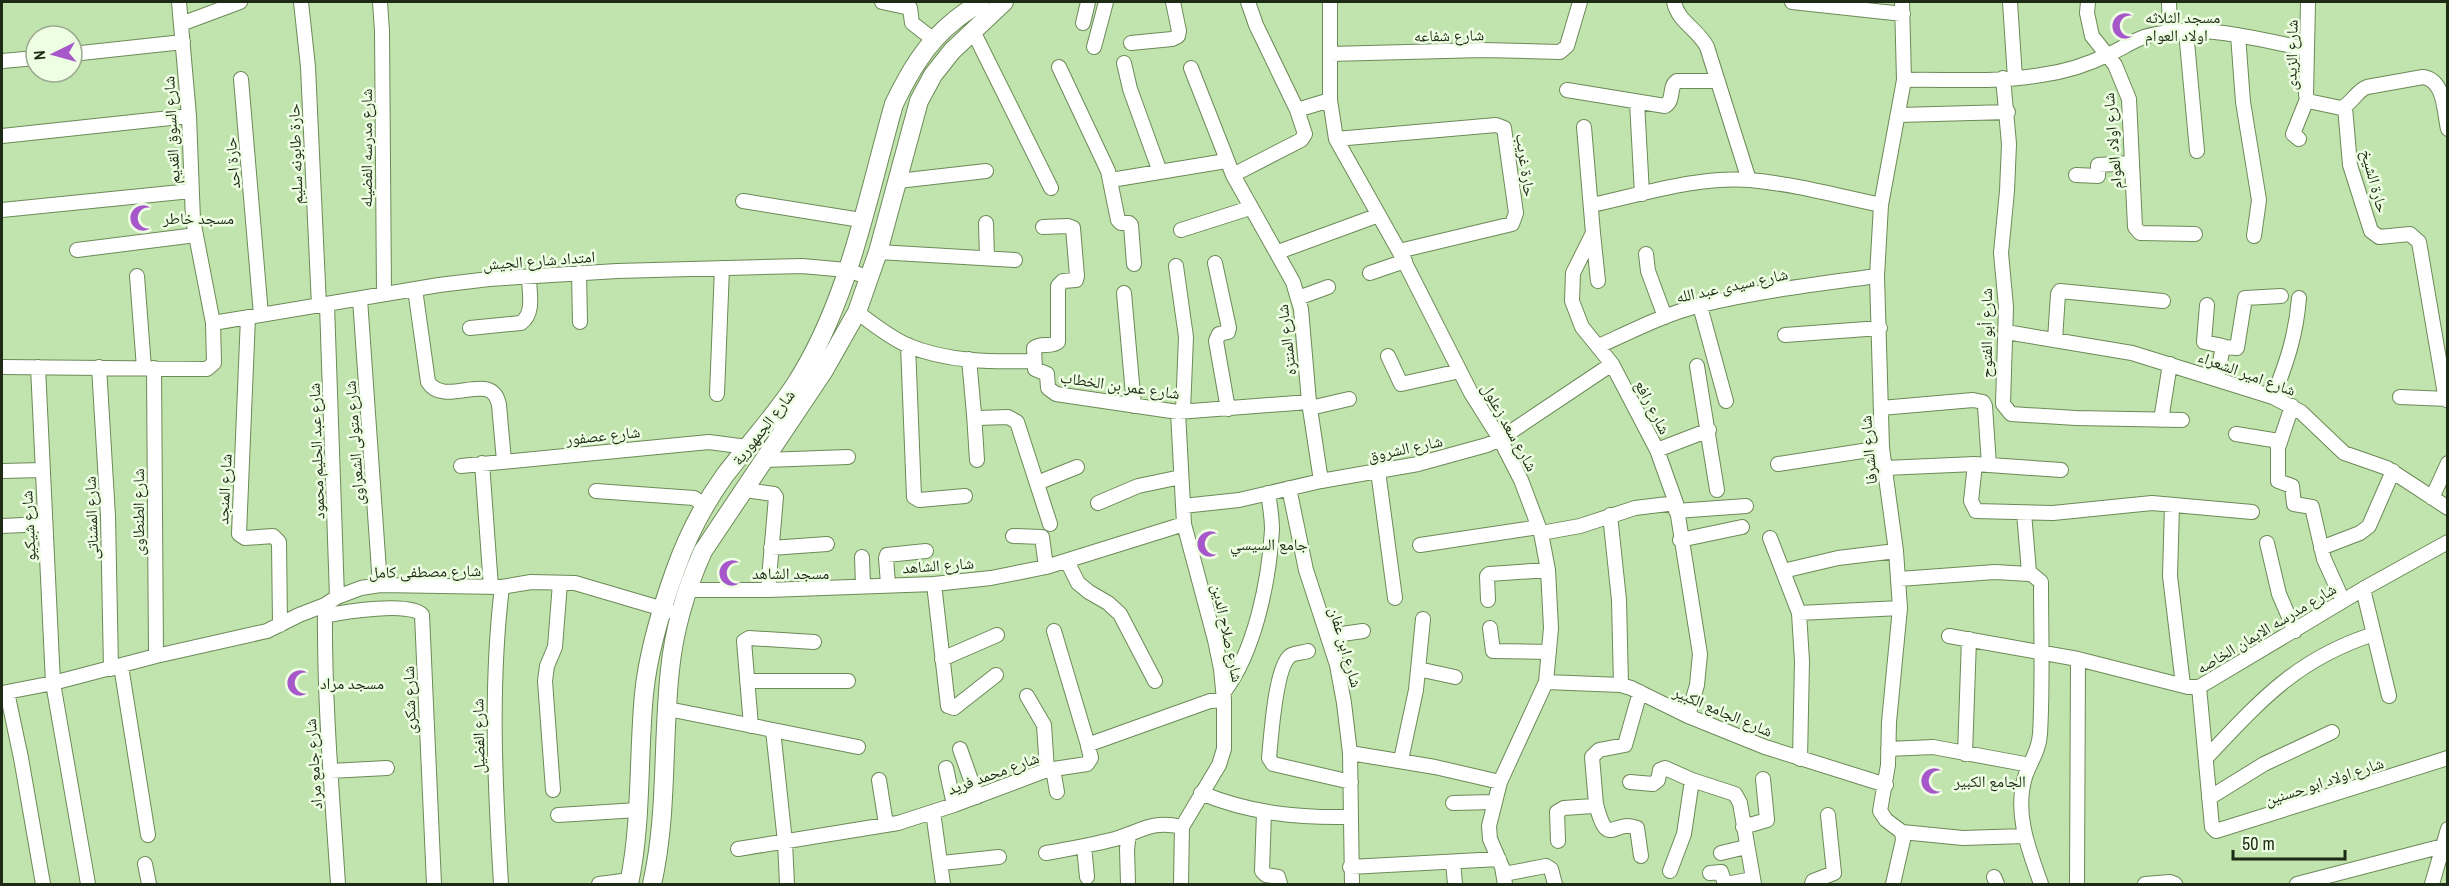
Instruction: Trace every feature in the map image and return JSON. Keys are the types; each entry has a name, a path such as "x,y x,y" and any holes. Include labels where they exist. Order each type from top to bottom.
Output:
{"street":[{"name":"شارع السوق القديم","path":"149,368 207,369 214,363 213,323 196,235 191,191 189,116 179,2"},
{"path":"181,24 240,2"},
{"name":"حارة طابونه سليم","path":"301,2 308,67 323,305"},
{"name":"شارع مدرسه الفضيله","path":"380,2 384,294"},
{"path":"882,2 910,8 912,23 934,40"},
{"name":"شارع الجمهورية","path":"651,885 661,826 672,611 688,538 705,506 725,476 795,385 819,343 842,293 894,104 917,60 953,21 1004,2"},
{"path":"1083,23 1088,2"},
{"path":"1094,47 1106,2"},
{"path":"1131,43 1172,39 1178,36 1179,30 1173,2"},
{"path":"1233,175 1304,138 1305,130 1264,45 1248,2"},
{"name":"شارع سعد زعلول","path":"1330,2 1330,100 1335,139 1402,256 1460,371 1521,480 1540,530 1548,570 1551,628 1546,682 1500,782 1489,826 1490,839 1505,879"},
{"name":"شارع شفاعه","path":"1330,54 1483,50 1560,52 1567,46 1580,2"},
{"path":"1674,2 1680,18 1704,41 1749,180"},
{"path":"1792,2 1902,8"},
{"name":"شارع أبو الفتوح","path":"2010,2 2009,167 2001,253 2006,332 2002,398 2006,409 2011,414 2182,420"},
{"name":"شارع اولاد العوام","path":"2088,2 2087,13 2092,36 2121,76 2128,99 2137,231 2195,234"},
{"path":"2169,2 2170,33"},
{"name":"شارع الزيدى","path":"2308,2 2307,99 2311,103 2345,107"},
{"name":"شارع الشرفا","path":"1902,8 1904,80 1881,205 1877,276 1882,448 1896,551 1900,608 1886,785 1880,811 1886,820 1902,832"},
{"path":"977,12 1051,188"},
{"name":"شارع الجمهورية","path":"630,883 639,810 644,694 655,636 687,590 703,551 823,372 857,312 878,252 919,101 933,75 977,12"},
{"path":"1904,80 2009,78 2068,69 2107,56 2127,44 2146,37 2186,31 2238,35 2307,49"},
{"path":"2186,31 2197,151"},
{"path":"2238,35 2243,102 2259,200 2254,236"},
{"path":"84,53 183,42"},
{"path":"2,61 24,59"},
{"path":"1124,63 1130,89 1160,172"},
{"path":"1059,67 1111,180 1118,220 1131,225 1134,264"},
{"name":"شارع المنتزه","path":"1191,68 1226,161 1293,282 1298,298 1321,481"},
{"path":"2345,107 2361,90 2367,87 2423,77 2429,78 2439,87 2448,129"},
{"name":"حارة احد","path":"241,79 255,316"},
{"path":"1567,90 1665,106 1671,100 1675,82 1718,81"},
{"path":"2299,139 2294,134 2307,99"},
{"path":"1296,110 1330,100"},
{"path":"1637,102 1642,194"},
{"name":"حارة الشيخ","path":"2345,107 2350,165 2371,231 2379,237 2410,234 2419,242 2447,399"},
{"path":"1899,115 2008,112"},
{"path":"2,136 189,116"},
{"name":"حارة غريب","path":"1335,139 1496,125 1504,128 1516,213 1512,224 1402,256"},
{"path":"1584,127 1598,281"},
{"path":"1111,180 1226,161"},
{"path":"2076,175 2098,176 2098,165 2132,163"},
{"path":"898,181 986,171"},
{"path":"1592,205 1720,180 1749,180 1881,205"},
{"path":"2,210 191,191"},
{"path":"743,201 861,220"},
{"path":"1181,230 1250,208"},
{"path":"1278,252 1379,215"},
{"path":"986,223 987,258"},
{"path":"857,312 882,331 908,345 949,357 992,362 1034,361 1034,348 1058,342 1059,284 1063,281 1076,280 1077,276 1072,228 1068,226 1043,227"},
{"name":"شارع رافع","path":"1593,233 1578,260 1571,287 1576,315 1582,327 1612,364 1657,450 1676,507 1700,654 1697,686 1688,716"},
{"path":"77,250 196,235"},
{"path":"878,252 1015,260"},
{"path":"1646,254 1648,271 1665,317"},
{"path":"1370,273 1402,256"},
{"path":"1215,262 1229,328 1228,332 1219,333 1216,341 1228,409"},
{"name":"امتداد شارع الجيش","path":"213,323 489,279 579,273 802,266 847,270 870,278"},
{"name":"شارع صلاح الدين","path":"1176,266 1186,337 1180,412 1184,524 1211,621 1224,696 1224,749 1219,765 1182,827 1181,885"},
{"path":"717,394 723,268"},
{"path":"579,273 580,322"},
{"name":"شارع الطنطاوى","path":"137,276 149,368 156,656"},
{"name":"شارع سيدى عبد الله","path":"1599,346 1665,317 1700,306 1755,294 1877,276"},
{"path":"470,328 521,323 527,318 530,312 529,277"},
{"path":"1298,298 1328,287"},
{"path":"416,289 428,382 438,392 445,393 484,388 492,390 498,397 504,461"},
{"path":"2055,340 2060,291 2163,301"},
{"path":"1124,293 1134,406"},
{"path":"2207,305 2204,342 2237,348 2245,298 2281,296"},
{"path":"2273,397 2291,352 2299,298"},
{"name":"شارع متولى الشعراوى","path":"360,299 380,585"},
{"name":"شارع عبد الحليم محمود","path":"323,305 337,597"},
{"path":"1700,306 1726,401"},
{"name":"شارع المنجد","path":"255,316 239,534 245,538 273,536 279,542 280,625"},
{"path":"1785,335 1880,328"},
{"name":"شارع امير الشعراء","path":"2006,332 2132,353 2273,397 2292,406 2344,453 2393,471 2448,508"},
{"path":"908,345 914,497 919,500 965,496"},
{"path":"2217,379 2223,347"},
{"path":"1388,356 1401,384 1460,371"},
{"path":"969,359 977,460"},
{"name":"شارع عمر بن الخطاب","path":"1034,361 1037,371 1046,373 1048,388 1056,394 1180,412 1310,405 1349,399"},
{"name":"شارع الشروق","path":"1183,506 1239,500 1321,481 1445,457 1500,439 1612,364"},
{"path":"2161,420 2170,364"},
{"path":"1697,366 1717,490"},
{"path":"2,367 149,368"},
{"name":"شارع شيكيو","path":"38,367 53,683 88,885"},
{"name":"شارع المشناتى","path":"99,367 116,667 148,835"},
{"path":"2400,397 2447,399"},
{"path":"1881,408 1973,400 1983,402 1989,465"},
{"path":"2292,406 2279,441 2278,481 2292,486 2294,504 2312,507 2324,559 2343,601"},
{"path":"974,414 978,418 1008,417 1017,422 1050,524"},
{"path":"1657,450 1709,430"},
{"path":"2236,434 2279,441"},
{"name":"شارع عصفور","path":"461,466 709,442 747,447"},
{"path":"1778,464 1882,448"},
{"path":"765,460 848,458"},
{"path":"2432,498 2448,463"},
{"name":"شارع الفضيل","path":"482,464 496,587 494,716 501,885"},
{"path":"1975,464 1971,501 1973,509 1980,512 2053,513 2152,503 2252,512"},
{"path":"1885,468 1975,464 2061,470"},
{"path":"1037,483 1077,467"},
{"path":"2,471 42,470"},
{"path":"1378,471 1395,598"},
{"path":"2321,548 2360,533 2369,526 2393,471"},
{"path":"1098,503 1138,486 1181,477"},
{"name":"شارع ابن عفان","path":"1289,488 1306,570 1337,665 1350,753 1349,817 1352,885"},
{"path":"745,490 774,494 776,497 768,590"},
{"path":"596,491 694,498 705,506"},
{"path":"1054,631 1088,745 1224,696 1243,659 1262,595 1272,528 1269,493"},
{"path":"2172,505 2170,576 2183,686"},
{"path":"1420,545 1580,526 1610,514 1641,507 1746,506"},
{"path":"2024,513 2030,574"},
{"path":"1610,514 1619,600 1621,686"},
{"path":"2,526 45,524"},
{"name":"شارع الشاهد","path":"687,590 768,590 934,584 991,578 1046,567 1184,524"},
{"path":"1680,540 1742,527"},
{"path":"1013,536 1042,537 1046,567"},
{"path":"1770,538 1799,613 1802,661 1800,759"},
{"name":"شارع مدرسه الايمان الخاصه","path":"1949,636 2078,659 2183,686 2199,687 2363,589 2448,542"},
{"path":"2267,543 2279,594 2295,631"},
{"path":"771,548 827,544"},
{"path":"888,584 887,555 926,551"},
{"path":"1783,571 1838,558 1896,551"},
{"path":"862,557 863,585"},
{"path":"1067,561 1078,583 1120,614 1155,681"},
{"path":"1488,600 1487,576 1489,574 1548,570"},
{"path":"1899,579 1995,572 2030,574 2041,582 2043,652 2040,736 2037,752 2030,765 2022,791 2021,812 2025,836 2041,885"},
{"name":"شارع مصطفى كامل","path":"4,692 53,683 156,656 267,631 299,615 325,610 337,597 380,585 496,587 531,582 590,585 672,611"},
{"path":"553,790 545,681 547,666 555,647 560,583"},
{"path":"934,584 946,703 950,708 954,708 996,675"},
{"path":"2363,589 2389,696"},
{"path":"1799,613 1900,608"},
{"name":"شارع شكرى","path":"325,610 416,609 422,615 434,885"},
{"name":"شارع جامع مراد","path":"325,610 324,658 338,885"},
{"path":"1401,760 1419,669 1423,619"},
{"path":"1490,628 1493,651 1550,652"},
{"path":"1328,636 1363,631"},
{"path":"2206,758 2286,678 2336,648 2374,634"},
{"path":"942,659 997,635"},
{"path":"751,726 744,644 746,639 813,642"},
{"path":"1965,754 1969,639"},
{"path":"1308,651 1294,654 1286,660 1274,709 1269,758 1274,764 1351,782"},
{"path":"2078,659 2078,885"},
{"path":"1419,669 1455,677"},
{"path":"747,681 848,681"},
{"name":"شارع الجامع الكبير","path":"1546,682 1621,686 1640,692 1688,716 1800,759 1886,785"},
{"path":"2199,687 2209,798 2264,764 2332,732"},
{"path":"4,692 21,758 43,885"},
{"path":"1640,692 1625,745 1599,750 1592,757 1596,804 1601,822 1606,829 1611,831 1632,826 1637,828 1641,856"},
{"path":"1027,696 1043,721 1050,770 1058,792"},
{"path":"668,709 858,747"},
{"path":"773,730 785,842 787,885"},
{"name":"شارع محمد فريد","path":"738,849 886,824 933,812 1050,770 1088,764 1091,758 1088,745"},
{"path":"1888,749 1933,747 2030,765"},
{"path":"960,749 977,797"},
{"path":"1350,753 1401,760 1500,782"},
{"name":"شارع اولاد ابو حسنين","path":"2209,798 2212,827 2216,831 2222,831 2448,758"},
{"path":"330,771 387,768"},
{"path":"945,768 954,805"},
{"path":"1630,782 1653,784 1663,768 1735,794 1740,803 1753,882 1725,885 1722,872 1710,873"},
{"path":"1743,827 1766,820 1763,779"},
{"path":"879,780 886,824"},
{"path":"1670,871 1684,834 1692,780"},
{"path":"1201,793 1230,804 1264,812 1292,816 1349,817"},
{"path":"1453,803 1494,802"},
{"path":"1558,841 1557,812 1564,808 1596,804"},
{"path":"558,815 639,810"},
{"path":"933,812 942,863 943,885"},
{"path":"1264,812 1262,871 1266,875 1278,877 1280,885"},
{"path":"1812,885 1813,881 1834,873 1828,815"},
{"path":"1046,853 1129,834 1149,825 1166,824 1182,827"},
{"path":"2432,885 2448,829"},
{"path":"1893,885 1903,840 1902,832 1963,838 2025,836"},
{"path":"1128,885 1126,855 1129,834"},
{"path":"1084,846 1087,877"},
{"path":"2297,885 2443,846"},
{"path":"1721,853 1746,847"},
{"path":"942,863 999,857"},
{"path":"1350,867 1499,860"},
{"path":"1453,862 1455,885"},
{"path":"145,864 149,885"},
{"path":"1505,879 1546,866 1551,869 1555,885"},
{"path":"2145,885 2170,882 2175,885"},
{"path":"599,885 630,883"}],"place":[{"name":"مسجد الثلاثه اولاد العوام","path":"2125,26"},
{"name":"مسجد خاطر","path":"143,218"},
{"name":"جامع السيسي","path":"1210,544"},
{"name":"مسجد الشاهد","path":"732,573"},
{"name":"مسجد مراد","path":"300,683"},
{"name":"الجامع الكبير","path":"1934,781"}]}
